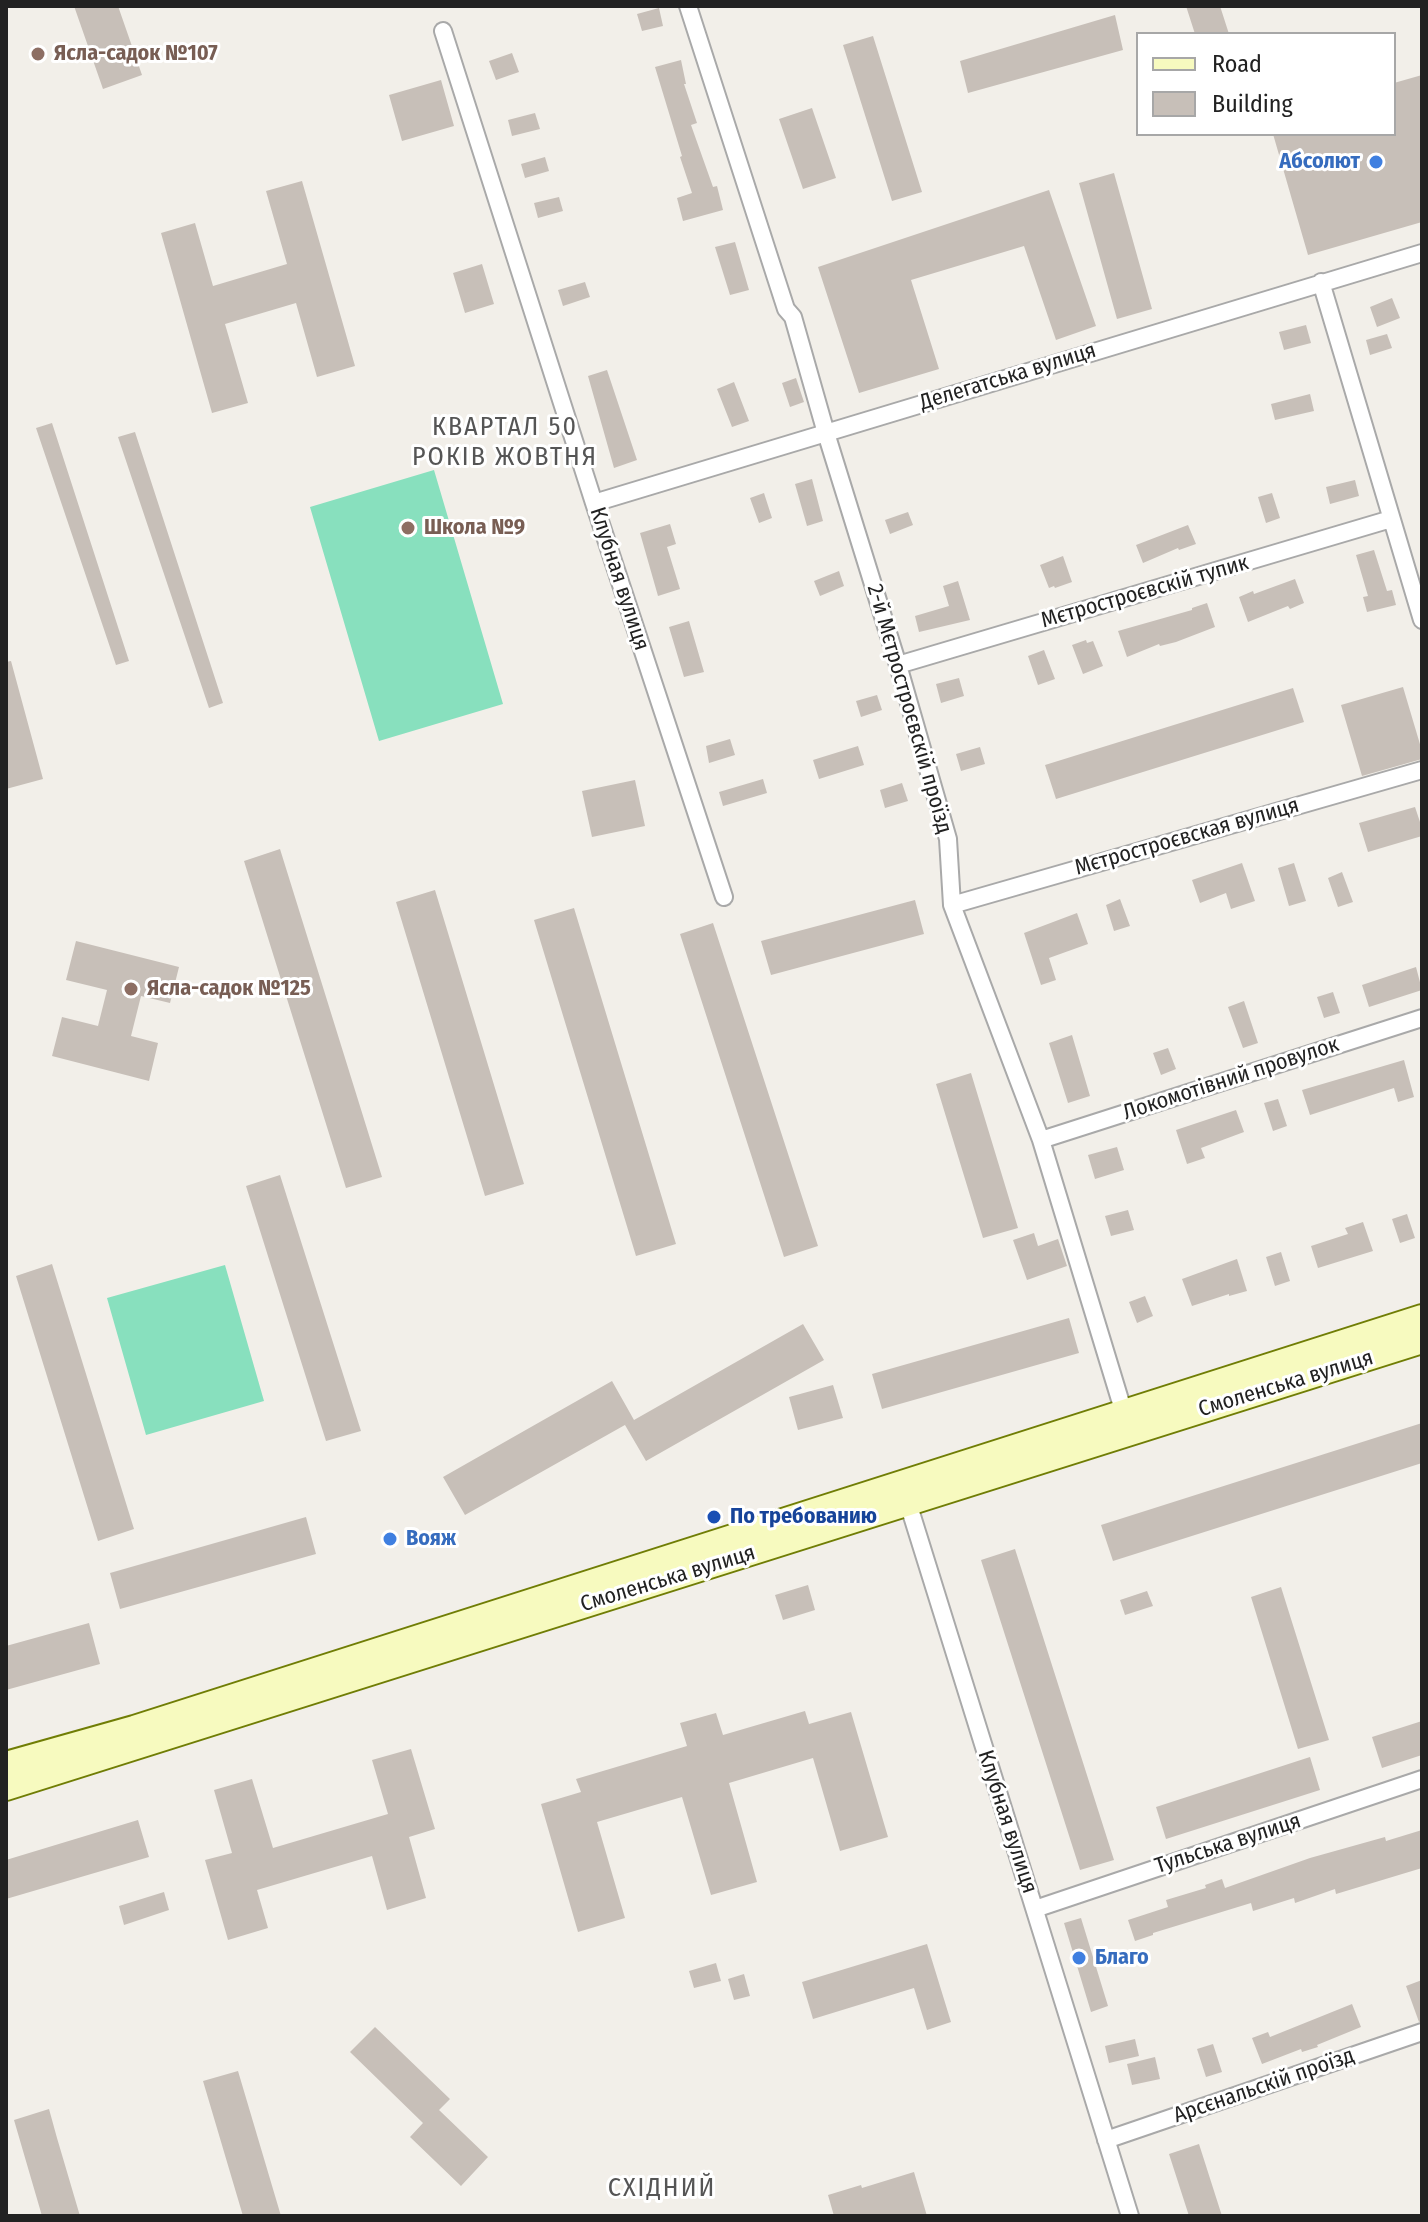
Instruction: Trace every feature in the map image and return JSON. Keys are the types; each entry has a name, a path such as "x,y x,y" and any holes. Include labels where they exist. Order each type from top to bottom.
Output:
{"street":[{"name":"2-й Мєтростроєвскій проїзд","path":"688,6 786,309 793,317 898,665 948,839 952,905 1041,1140 1124,1413"},
{"name":"Клубная вулиця","path":"443,31 724,897"},
{"name":"Делегатська вулиця","path":"594,503 1422,253"},
{"path":"1321,282 1422,620"},
{"name":"Мєтростроєвскій тупик","path":"898,665 1391,519"},
{"name":"Мєтростроєвская вулиця","path":"952,905 1422,770"},
{"name":"Локомотівний провулок","path":"1041,1140 1422,1018"},
{"name":"Смоленська вулиця","path":"6,1764 134,1728 1422,1317"},
{"name":"Смоленська вулиця","path":"6,1788 1422,1341"},
{"name":"Клубная вулиця","path":"908,1503 1130,2216"},
{"name":"Тульська вулиця","path":"1035,1909 1422,1779"},
{"name":"Арсєнальскій проїзд","path":"1106,2140 1422,2032"}],"green space":[{"path":"434,470 503,704 379,741 310,507"},
{"path":"225,1265 264,1401 146,1435 107,1298"}],"building":[{"path":"74,6 118,6 142,75 103,89"},
{"path":"1186,6 1220,6 1228,32 1194,32"},
{"path":"659,8 663,26 642,31 637,14"},
{"path":"1115,15 1123,50 968,93 960,61"},
{"path":"873,36 922,192 892,201 843,45"},
{"path":"512,53 519,72 496,80 489,61"},
{"path":"681,60 684,84 697,123 691,125 713,187 717,186 723,210 683,221 677,198 692,193 655,67"},
{"path":"1422,75 1422,222 1308,255 1274,136 1396,136 1396,82"},
{"path":"441,80 454,126 402,141 389,95"},
{"path":"812,108 836,178 803,189 779,119"},
{"path":"535,113 540,129 512,136 508,120"},
{"path":"545,157 549,171 525,178 521,164"},
{"path":"1114,173 1152,309 1117,319 1079,183"},
{"path":"302,181 355,366 317,377 296,303 225,324 248,403 212,413 161,233 195,223 213,286 287,264 266,191"},
{"path":"1049,190 1096,326 1056,340 1024,246 911,280 939,369 859,393 818,267"},
{"path":"559,197 563,211 538,218 534,203"},
{"path":"735,242 749,290 730,295 715,247"},
{"path":"482,264 494,304 465,313 453,273"},
{"path":"585,282 590,297 563,306 558,290"},
{"path":"1392,298 1400,318 1377,327 1370,307"},
{"path":"1306,325 1311,343 1284,350 1279,332"},
{"path":"1387,334 1392,348 1370,355 1366,340"},
{"path":"607,370 637,460 614,468 588,376"},
{"path":"796,378 804,402 790,407 782,383"},
{"path":"734,382 749,421 732,427 717,389"},
{"path":"1310,394 1314,411 1275,420 1271,404"},
{"path":"52,423 129,661 116,665 36,428"},
{"path":"135,432 223,703 209,708 118,437"},
{"path":"812,479 823,521 807,526 795,484"},
{"path":"1355,480 1359,496 1330,504 1326,487"},
{"path":"764,493 772,518 759,523 750,498"},
{"path":"1272,493 1280,518 1266,523 1258,497"},
{"path":"908,512 913,525 890,534 885,520"},
{"path":"670,524 676,544 667,547 680,589 658,596 640,533"},
{"path":"1188,525 1196,544 1143,563 1136,545"},
{"path":"1374,550 1387,591 1392,590 1396,605 1367,612 1363,597 1368,596 1356,555"},
{"path":"1063,556 1072,582 1049,588 1040,565"},
{"path":"839,571 844,586 820,596 814,581"},
{"path":"1295,579 1304,603 1248,622 1239,597"},
{"path":"958,581 970,620 919,632 915,616 949,606 943,586"},
{"path":"1207,603 1215,627 1127,657 1118,631"},
{"path":"689,621 704,672 684,677 669,627"},
{"path":"1086,640 1087,643 1093,641 1103,666 1083,674 1072,645"},
{"path":"1044,650 1055,679 1038,685 1028,656"},
{"path":"11,661 43,779 6,789 6,662"},
{"path":"959,678 964,696 941,703 936,684"},
{"path":"1403,687 1422,759 1362,776 1341,705"},
{"path":"1293,688 1304,722 1056,799 1045,765"},
{"path":"877,695 882,710 861,717 856,701"},
{"path":"730,739 735,755 709,763 706,746"},
{"path":"858,746 864,765 819,779 813,760"},
{"path":"980,747 985,764 961,771 956,754"},
{"path":"763,779 767,793 723,806 719,792"},
{"path":"635,780 645,826 592,837 582,791"},
{"path":"902,783 908,801 885,808 880,790"},
{"path":"1415,807 1422,836 1368,852 1359,823"},
{"path":"280,849 382,1177 346,1188 244,861"},
{"path":"1242,863 1255,901 1231,909 1226,893 1200,903 1192,880"},
{"path":"1294,863 1306,901 1289,906 1278,868"},
{"path":"1342,872 1353,902 1338,907 1328,878"},
{"path":"435,890 524,1184 485,1196 396,902"},
{"path":"1120,899 1130,926 1114,931 1106,905"},
{"path":"915,900 924,934 771,975 761,941"},
{"path":"574,908 676,1244 636,1256 534,920"},
{"path":"1077,913 1088,944 1049,958 1056,980 1041,985 1024,933"},
{"path":"713,923 818,1246 784,1257 680,934"},
{"path":"76,941 179,967 170,1003 141,996 131,1036 158,1043 149,1081 52,1056 62,1017 98,1026 107,990 66,980"},
{"path":"1416,967 1422,990 1369,1007 1362,985"},
{"path":"1333,992 1340,1013 1324,1018 1317,997"},
{"path":"1244,1001 1258,1043 1243,1048 1228,1007"},
{"path":"1072,1035 1090,1096 1068,1103 1049,1043"},
{"path":"1168,1048 1176,1069 1161,1075 1153,1053"},
{"path":"1404,1060 1414,1097 1398,1102 1394,1088 1310,1115 1302,1090"},
{"path":"971,1073 1018,1228 983,1238 936,1084"},
{"path":"1278,1099 1287,1126 1273,1131 1264,1103"},
{"path":"1236,1110 1244,1132 1201,1148 1205,1158 1187,1164 1176,1130"},
{"path":"1117,1147 1124,1170 1095,1179 1088,1155"},
{"path":"280,1175 361,1431 326,1441 246,1186"},
{"path":"1128,1210 1134,1230 1111,1236 1105,1216"},
{"path":"1407,1214 1415,1238 1400,1243 1392,1219"},
{"path":"1363,1222 1373,1251 1318,1268 1311,1246 1348,1234 1345,1228"},
{"path":"1034,1233 1038,1246 1058,1239 1067,1266 1027,1280 1013,1240"},
{"path":"1281,1252 1290,1281 1275,1286 1266,1257"},
{"path":"1237,1259 1247,1291 1192,1306 1182,1279"},
{"path":"52,1264 134,1529 98,1541 16,1276"},
{"path":"1145,1296 1153,1316 1137,1323 1129,1302"},
{"path":"1069,1318 1079,1353 882,1409 872,1374"},
{"path":"803,1324 824,1360 646,1461 625,1425 632,1421 465,1515 443,1477 612,1381 634,1420"},
{"path":"833,1385 843,1418 798,1430 789,1397"},
{"path":"1422,1423 1422,1463 1113,1561 1101,1525"},
{"path":"306,1517 316,1554 120,1609 110,1573"},
{"path":"1015,1549 1114,1860 1080,1870 981,1560"},
{"path":"808,1585 815,1610 783,1620 775,1595"},
{"path":"1281,1587 1329,1740 1298,1749 1251,1597"},
{"path":"1147,1591 1153,1606 1125,1615 1120,1600"},
{"path":"89,1623 100,1664 6,1690 6,1646"},
{"path":"805,1711 809,1724 851,1712 888,1837 840,1851 813,1758 729,1783 757,1882 711,1895 682,1797 597,1822 625,1918 578,1932 541,1804 581,1792 576,1779 687,1746 680,1723 716,1713 723,1735"},
{"path":"1422,1721 1422,1755 1382,1768 1372,1737"},
{"path":"411,1749 435,1829 409,1837 426,1898 387,1910 372,1856 257,1890 268,1928 228,1940 205,1860 232,1853 214,1790 252,1779 273,1848 388,1814 372,1760"},
{"path":"1310,1757 1320,1790 1166,1839 1156,1807"},
{"path":"138,1820 149,1857 6,1899 6,1860"},
{"path":"1422,1830 1422,1868 1336,1894 1335,1889 1295,1903 1294,1898 1253,1911 1251,1903 1135,1941 1128,1920 1168,1907 1166,1900 1206,1888 1205,1885 1222,1879 1225,1888 1310,1858"},
{"path":"164,1892 169,1910 124,1925 119,1906"},
{"path":"1081,1918 1108,2006 1091,2012 1064,1923"},
{"path":"927,1944 951,2022 927,2030 914,1988 813,2019 802,1982"},
{"path":"716,1963 721,1981 694,1988 689,1971"},
{"path":"744,1974 750,1996 734,2000 728,1979"},
{"path":"1422,1980 1422,2021 1419,2022 1406,1986"},
{"path":"1352,2004 1361,2027 1318,2047 1302,2052 1301,2049 1262,2064 1252,2038 1268,2032 1270,2037"},
{"path":"375,2027 450,2099 439,2110 488,2157 461,2186 410,2137 423,2123 350,2052"},
{"path":"1135,2039 1139,2056 1109,2063 1105,2046"},
{"path":"1213,2044 1222,2072 1206,2077 1197,2049"},
{"path":"1155,2057 1160,2079 1132,2085 1127,2064"},
{"path":"238,2071 281,2216 243,2216 203,2081"},
{"path":"49,2109 80,2216 42,2216 14,2120"},
{"path":"1199,2144 1222,2216 1189,2216 1169,2154"},
{"path":"914,2172 927,2216 834,2216 828,2195"}],"place":[{"name":"Ясла-садок №107","path":"38,54"},
{"name":"Абсолют","path":"1376,162"},
{"name":"Школа №9","path":"408,528"},
{"name":"Ясла-садок №125","path":"131,989"},
{"name":"По требованию","path":"714,1517"},
{"name":"Вояж","path":"390,1539"},
{"name":"Благо","path":"1079,1958"}],"district":[{"name":"КВАРТАЛ 50 РОКІВ ЖОВТНЯ","path":"505,443"},
{"name":"СХІДНИЙ","path":"662,2189"}]}
